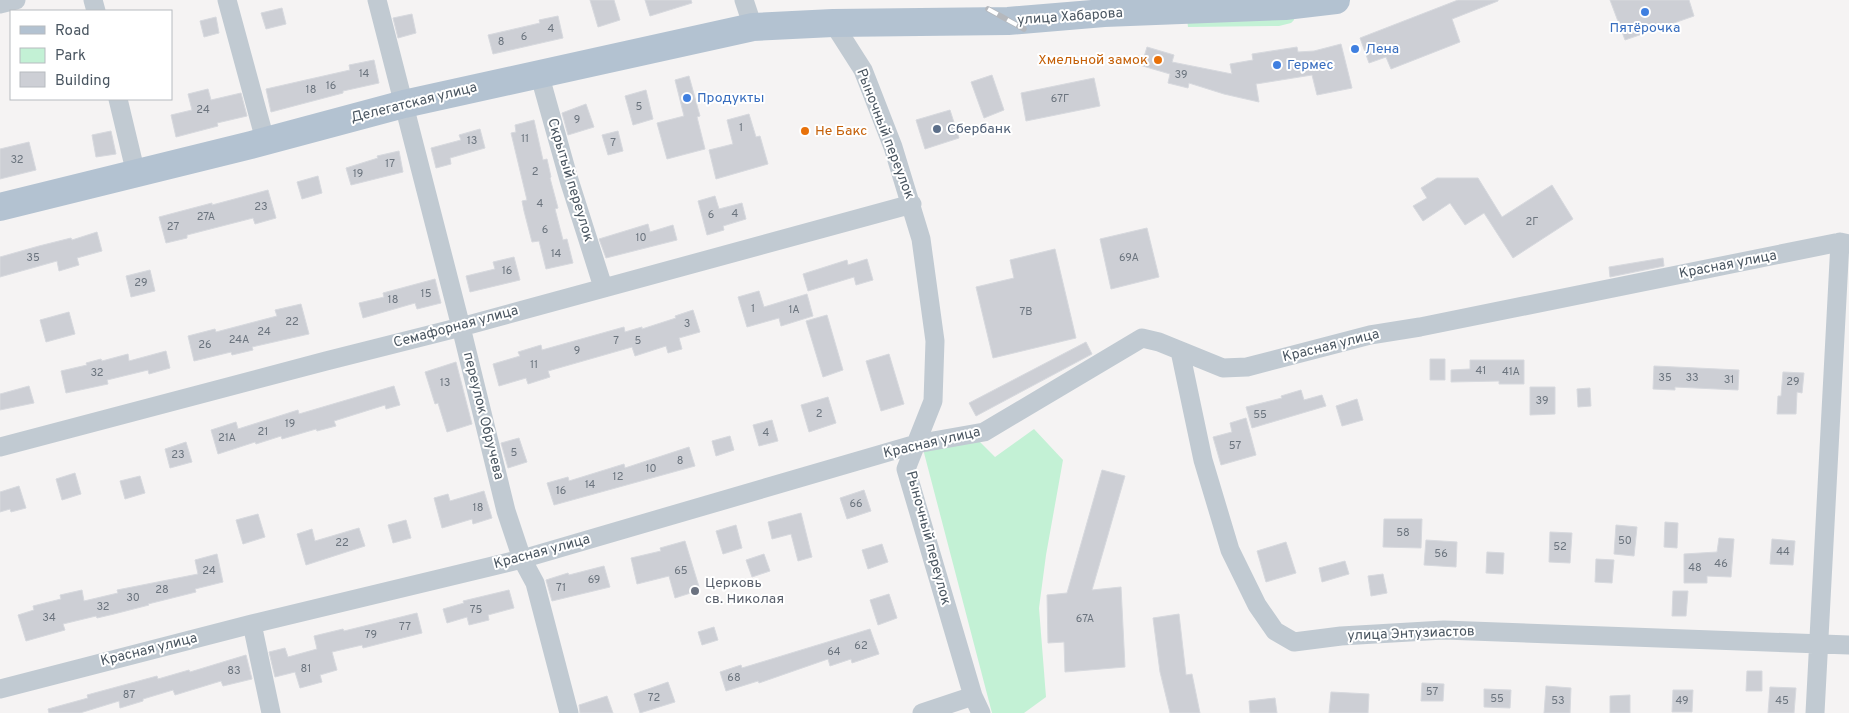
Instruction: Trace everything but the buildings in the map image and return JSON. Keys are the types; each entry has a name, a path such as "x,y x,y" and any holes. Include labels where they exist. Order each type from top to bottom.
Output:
{"main road":[{"name":"улица Хабарова","path":"832,23 1008,20 1104,13 1285,6 1336,0"},
{"name":"Делегатская улица","path":"0,207 136,174 404,104 539,73 753,27 832,23"}],"street":[{"path":"0,4 16,0"},
{"path":"227,0 266,140"},
{"name":"переулок Обручева","path":"377,0 506,511 522,559 535,583 569,713"},
{"path":"744,0 753,27"},
{"name":"Рыночный переулок","path":"832,23 863,70 893,147 912,204 921,239 935,341 933,402 906,469 977,705"},
{"name":"Скрытый переулок","path":"539,73 569,180 603,287"},
{"path":"118,100 136,174"},
{"name":"Семафорная улица","path":"0,447 326,360 461,327 912,204"},
{"path":"1815,713 1844,243"},
{"name":"Красная улица","path":"0,689 252,624 522,559 916,444 984,432 1142,338 1159,342 1223,368 1247,367 1370,335 1420,327 1844,243"},
{"name":"улица Энтузиастов","path":"1180,351 1203,460 1230,550 1261,611 1275,631 1294,642 1340,636 1444,630 1849,645"},
{"path":"252,624 271,713"},
{"path":"922,713 977,705"}],"green space":[{"path":"1293,15 1294,20 1291,23 1279,26 1188,27 1187,19"},
{"path":"1034,429 1063,460 1046,555 1039,608 1046,697 1024,713 992,713 923,449 975,437 995,457"}],"railway":[{"path":"988,9 1024,29"}],"place":[{"name":"Пятёрочка","path":"1645,12"},
{"name":"Лена","path":"1355,49"},
{"name":"Хмельной замок","path":"1158,60"},
{"name":"Гермес","path":"1277,65"},
{"name":"Продукты","path":"687,98"},
{"name":"Сбербанк","path":"937,129"},
{"name":"Не Бакс","path":"805,131"},
{"name":"Церковь св. Николая","path":"695,591"}]}
